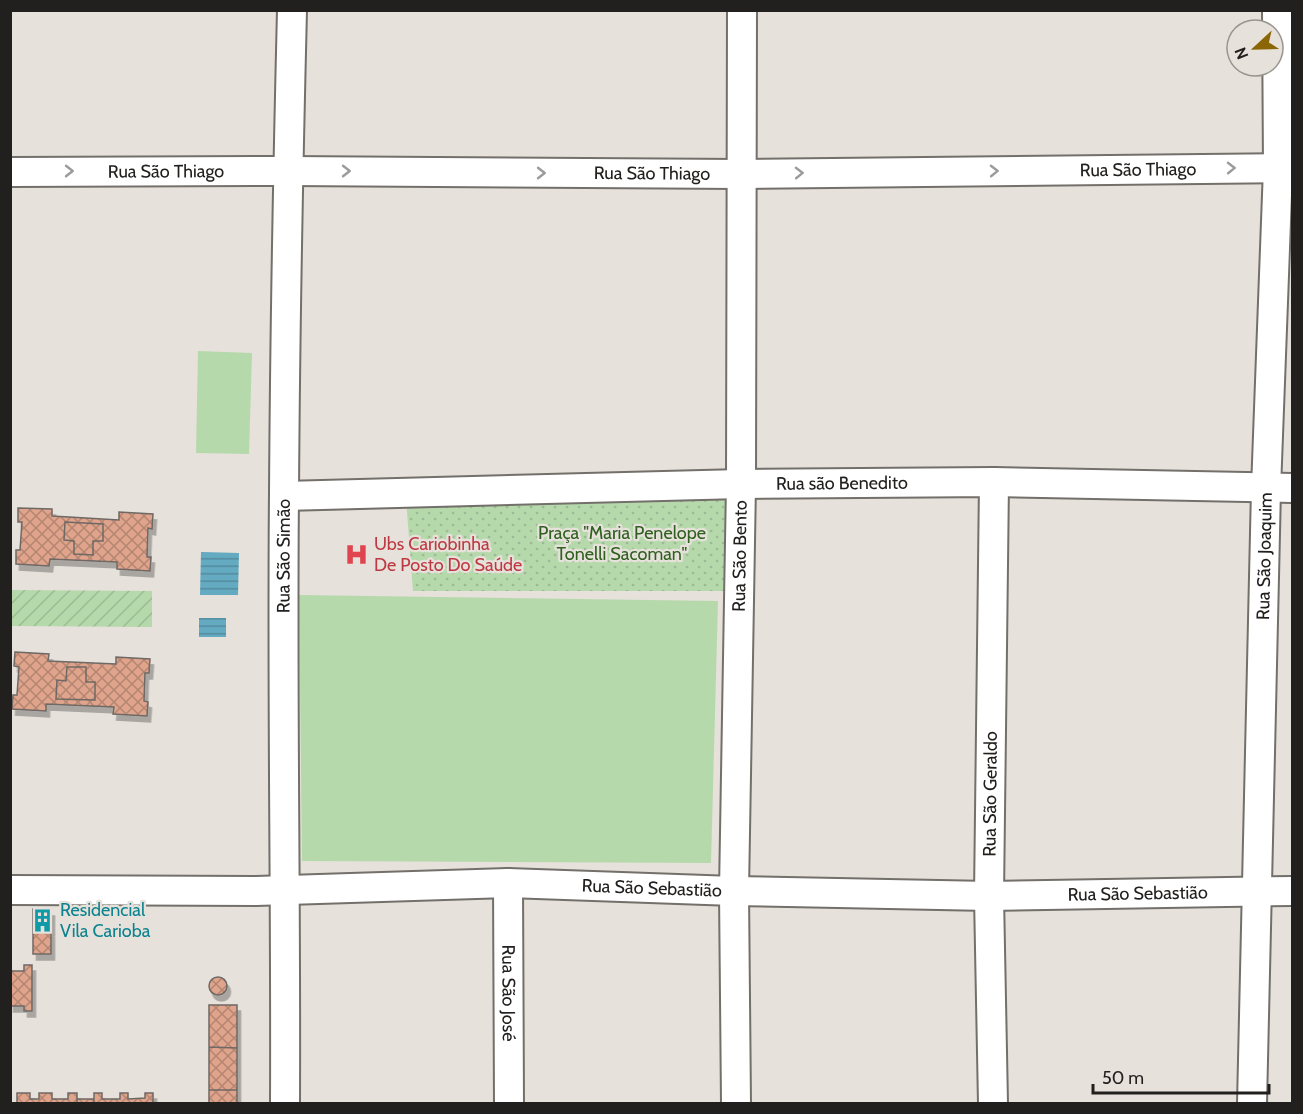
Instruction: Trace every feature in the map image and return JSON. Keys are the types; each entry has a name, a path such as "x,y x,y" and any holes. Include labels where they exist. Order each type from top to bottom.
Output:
{"street":[{"name":"Rua São Simão","path":"285,1104 284,496 292,10"},
{"name":"Rua São Bento","path":"736,1104 734,891 741,484 742,10"},
{"name":"Rua São Joaquim","path":"1252,1104 1256,891 1279,489 1285,168 1277,10"},
{"name":"Rua São Thiago","path":"10,172 741,174 1285,168"},
{"name":"Rua são Benedito","path":"284,496 741,484 994,482 1279,489"},
{"name":"Rua São Geraldo","path":"993,1104 989,896 994,482"},
{"name":"Rua São Sebastião","path":"10,890 286,890 508,883 734,891 989,896 1293,891"},
{"name":"Rua São José","path":"508,883 509,1104"}],"green space":[{"path":"198,351 252,353 249,454 196,453"},
{"name":"Praça \"Maria Penelope Tonelli Sacoman\"","path":"728,494 727,591 413,591 406,498"},
{"path":"11,590 152,591 152,627 11,626"},
{"path":"299,595 718,601 711,863 302,861"}],"water":[{"path":"201,552 239,553 238,595 200,595"},
{"path":"199,618 226,618 226,637 199,637"}],"building":[{"path":"18,508 52,509 52,516 119,520 119,512 153,514 152,529 148,528 147,557 151,557 150,571 117,569 117,562 50,559 49,566 16,564 16,550 20,550 22,522 18,522"},
{"path":"65,522 103,524 103,541 93,541 93,555 74,554 74,541 64,540"},
{"path":"15,652 49,654 48,661 116,664 116,657 150,659 149,673 145,673 144,701 148,702 147,716 113,714 114,707 46,704 46,711 12,709 13,695 17,695 19,667 14,666"},
{"path":"67,667 86,667 86,682 95,682 95,700 56,699 57,680 66,681"},
{"path":"33,909 51,910 51,954 33,954"},
{"name":"Residencial Vila Carioba","path":"33,909 51,910 51,930 33,931"},
{"path":"24,965 32,965 32,1011 24,1011 24,1006 10,1006 10,971 24,971"},
{"path":"218,977 226,982 227,986 222,994 218,995 210,990 209,986 214,978"},
{"path":"209,1005 237,1005 237,1048 209,1047"},
{"path":"209,1047 237,1048 237,1090 209,1090"},
{"path":"209,1090 237,1090 237,1104 209,1104"},
{"path":"17,1093 30,1093 30,1099 39,1099 39,1093 52,1093 52,1099 68,1099 68,1093 77,1093 77,1099 94,1099 94,1093 102,1093 102,1099 120,1099 120,1093 128,1093 128,1099 145,1098 145,1093 153,1093 153,1104 17,1104"},
{"path":"77,1099 94,1099 94,1104 77,1104"}],"place":[{"name":"Ubs Cariobinha De Posto Do Saúde","path":"356,554"},
{"name":"Residencial Vila Carioba","path":"42,920"}]}
